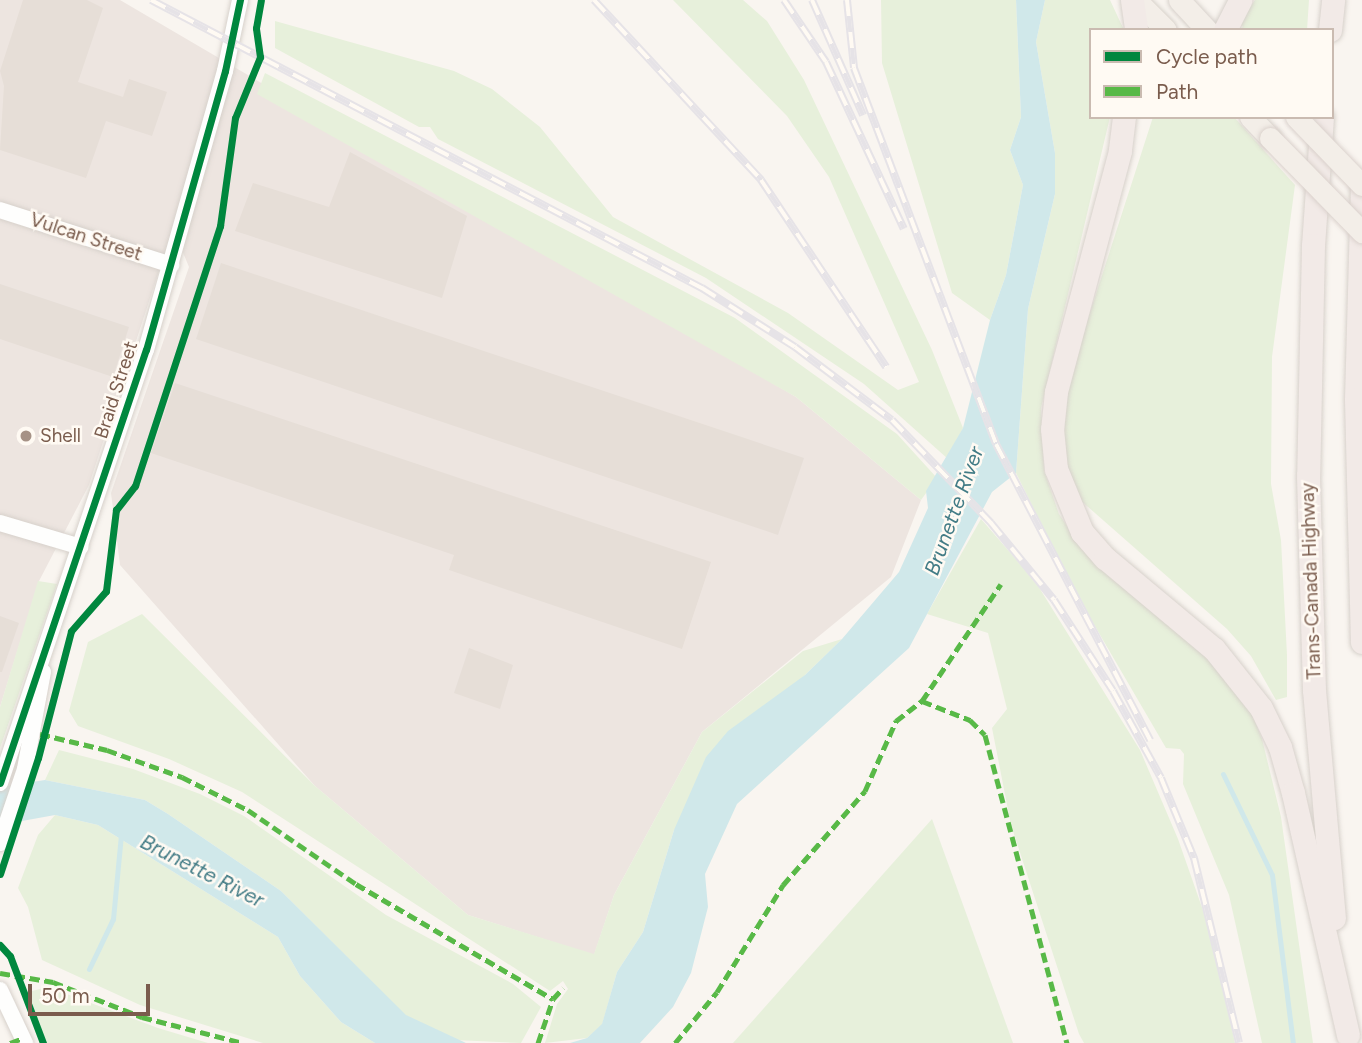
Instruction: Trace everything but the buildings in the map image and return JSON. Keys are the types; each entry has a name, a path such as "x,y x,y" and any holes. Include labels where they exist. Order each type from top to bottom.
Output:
{"highway":[{"path":"1134,0 1136,28"},
{"path":"1227,28 1240,0"},
{"path":"1330,28 1333,0"},
{"path":"1124,119 1120,151 1056,392 1052,429 1056,469 1082,532 1105,558 1213,649 1261,708 1280,747 1293,793 1348,1039"},
{"path":"1120,151 1136,119"},
{"name":"Trans-Canada Highway","path":"1322,119 1308,378 1311,597 1325,840 1348,1039"},
{"path":"1362,184 1356,399 1362,642"}],"main road":[{"path":"1134,0 1164,28"},
{"path":"1179,0 1205,28"},
{"path":"1252,119 1362,232"},
{"path":"1298,119 1362,184"}],"street":[{"name":"Braid Street","path":"0,843 25,769 44,662 172,265 240,0"},
{"name":"Vulcan Street","path":"0,210 172,265"},
{"path":"0,523 81,547"},
{"name":"Braid Street","path":"0,782 29,692 44,662"},
{"path":"0,990 25,1043"}],"shaded area":[{"path":"0,0 120,0 796,397 921,500 891,577 702,732 614,895 594,955 468,915 315,786 120,565 111,493 189,267 173,228 89,485 39,581 0,707"}],"green space":[{"path":"673,0 743,0 767,21 804,80 932,350 963,428 948,459 864,384 706,278 438,139 430,127 419,127 275,48 275,21 454,71 492,89 540,127 613,217 788,313 898,390 919,382 829,177 787,116"},
{"path":"881,0 1016,0 1021,117 1010,150 1023,185 1006,275 990,320 952,293 882,63"},
{"path":"1045,0 1110,0 1123,28 1089,28 1089,119 1110,119 1041,408 1044,471 1059,514 1080,546 1222,670 1247,702 1262,739 1281,817 1313,1043 1262,1043 1229,895 1183,784 1184,754 1180,749 1166,748 1075,592 1016,473 1028,309 1055,194 1055,153 1036,42"},
{"path":"1255,0 1309,0 1307,28 1242,28 1243,26 1238,24"},
{"path":"265,73 735,318 897,434 937,478 921,500 796,397 257,94"},
{"path":"1152,119 1236,119 1295,185 1272,357 1271,484 1281,540 1287,697 1276,700 1251,656 1227,629 1079,499 1067,468 1063,446 1069,378"},
{"path":"981,519 1035,581 1140,750 1178,839 1212,936 1235,1043 1084,1043 1079,1034 1011,825 992,728 1007,709 988,633 927,614"},
{"path":"38,581 57,584 0,748 0,707"},
{"path":"142,614 315,786 468,915 594,954 614,895 702,732 803,651 842,639 805,675 674,830 643,932 617,972 602,1025 587,1038 545,1043 557,1004 568,989 563,981 550,991 242,792 169,759 78,726 69,711 88,642"},
{"path":"59,750 133,769 200,794 244,816 386,915 513,984 541,1007 521,1043 455,1040 406,1016 281,891 168,814 145,800 45,780"},
{"path":"55,815 98,825 278,937 300,976 341,1022 375,1043 263,1043 140,1005 42,960 28,907 18,888 38,835"},
{"path":"932,819 1013,1043 733,1043"},
{"path":"48,987 158,1028 208,1043 46,1043 28,992"}],"water":[{"name":"Brunette River","path":"1016,0 1045,0 1036,42 1055,153 1055,194 1028,309 1016,473 992,492 909,648 737,804 705,874 708,907 691,973 673,1007 640,1043 570,1043 587,1038 602,1024 617,972 643,932 674,830 706,757 728,731 805,675 842,639 899,572 928,508 926,491 963,428 990,320 1006,275 1023,185 1010,150 1021,117"},
{"name":"Brunette River","path":"45,780 145,800 168,814 281,891 406,1015 466,1043 375,1043 341,1022 300,976 278,937 98,825 55,815 0,825 0,787"}],"pier":[{"path":"34,778 19,825 0,828 13,782"}],"waterway":[{"path":"1223,774 1272,875 1293,1043"},
{"path":"89,969 113,919 121,834"}],"railway":[{"path":"151,0 702,288 795,347 892,420 991,523 1054,600 1113,691 1161,778 1194,858 1239,1043"},
{"path":"594,0 761,180 886,367"},
{"path":"784,0 826,62 904,229"},
{"path":"812,0 863,115"},
{"path":"847,0 854,68 996,444 1150,740"}],"marked path":[{"path":"675,1043 717,992 783,885 865,791 896,721 922,701 1001,584"},
{"path":"922,701 970,720 985,735 1067,1043"},
{"path":"40,734 107,750 182,777 248,810 356,884 553,999"},
{"path":"0,973 53,982 142,1017 243,1043"},
{"path":"538,1043 553,999 563,988"},
{"path":"10,1043 23,1038"}],"cycle path":[{"path":"0,783 146,350 225,71 240,0"},
{"path":"0,874 38,758 71,631 106,591 116,510 135,486 220,226 235,118 260,57 256,28 261,0"},
{"path":"0,945 10,956 43,1043"}],"place":[{"name":"Shell","path":"26,436"}]}
